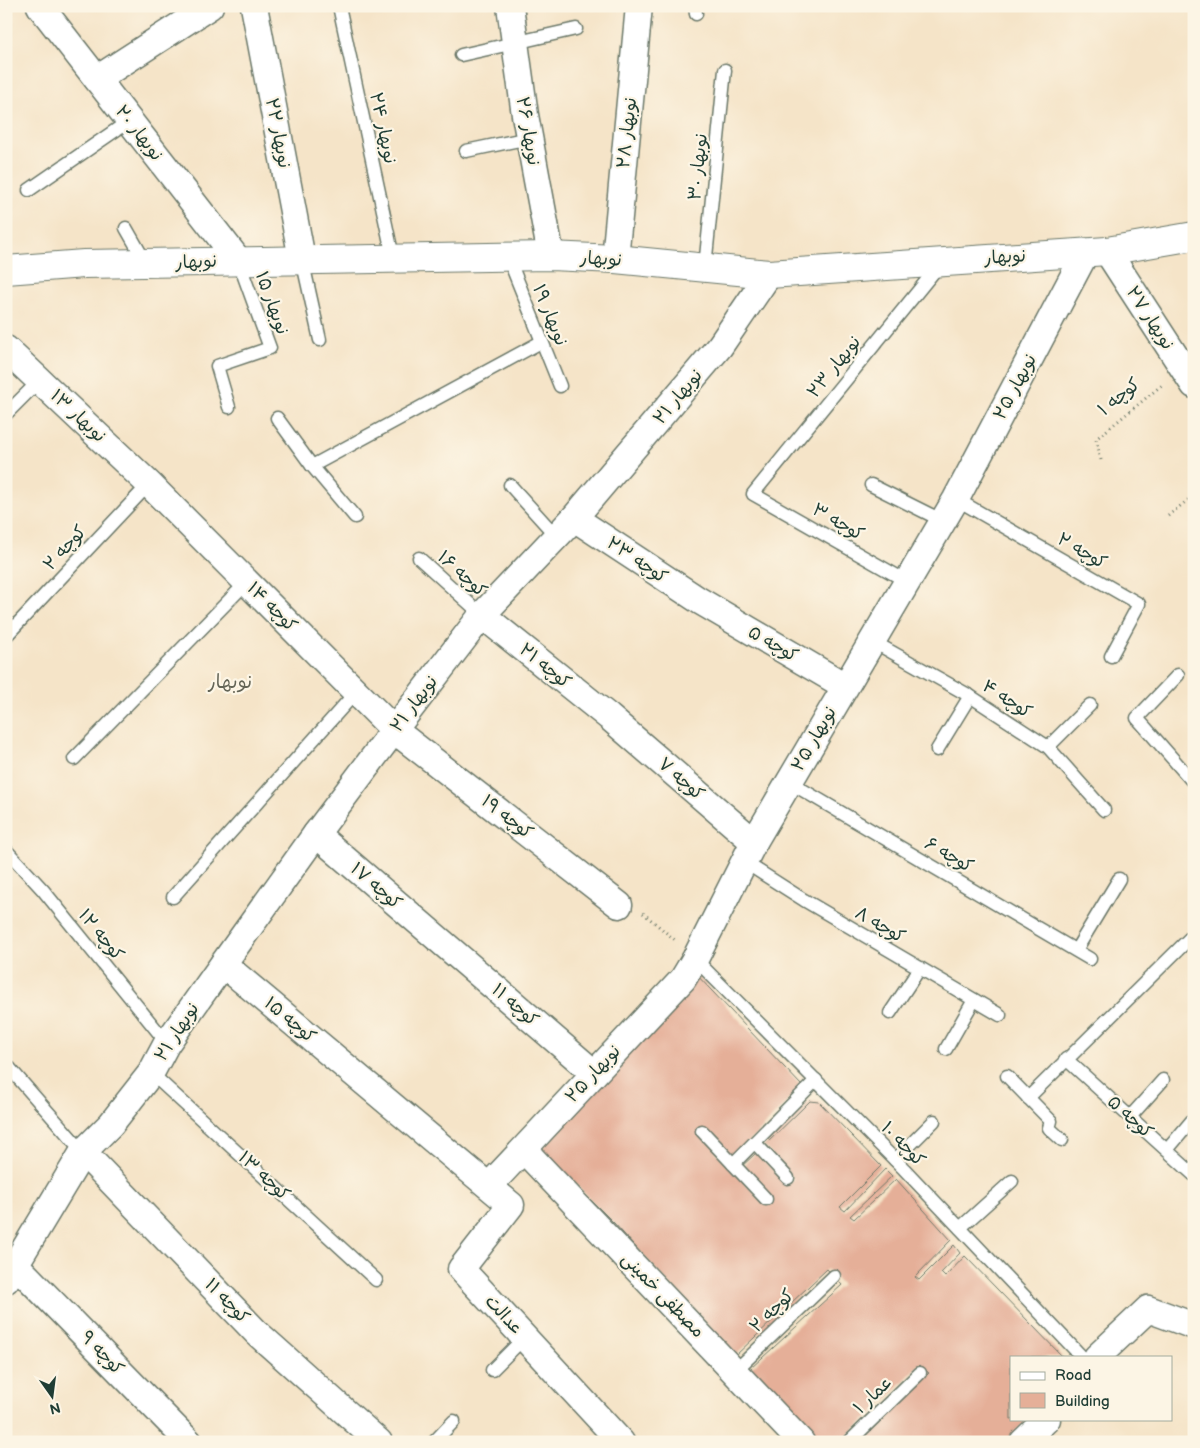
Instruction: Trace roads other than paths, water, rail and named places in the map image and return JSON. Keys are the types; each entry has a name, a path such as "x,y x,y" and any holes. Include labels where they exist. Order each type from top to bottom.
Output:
{"street":[{"name":"نوبهار ۲۰","path":"40,6 238,260"},
{"path":"97,80 210,6"},
{"name":"نوبهار ۲۲","path":"254,6 302,259"},
{"name":"نوبهار ۲۶","path":"510,6 529,138 551,256"},
{"name":"نوبهار ۲۸","path":"615,259 639,6"},
{"name":"نوبهار","path":"8,268 238,260 551,256 615,259 769,274 1096,251 1194,236"},
{"name":"نوبهار ۲۷","path":"1096,251 1188,377"},
{"name":"نوبهار ۲۵","path":"489,1186 683,979 749,851 949,510 1096,251"},
{"name":"نوبهار ۲۱","path":"9,1266 83,1152 110,1124 151,1073 167,1043 316,834 482,615 574,518 720,346 769,274"},
{"name":"نوبهار ۱۳","path":"6,349 149,484"},
{"name":"کوچه ۱۴","path":"149,484 394,730"},
{"name":"کوچه ۲۳","path":"574,518 700,601"},
{"name":"کوچه ۵","path":"700,601 845,686"},
{"name":"کوچه ۲۱","path":"482,615 609,717"},
{"name":"کوچه ۷","path":"609,717 749,851"},
{"name":"کوچه ۱۹","path":"394,730 619,905"},
{"name":"کوچه ۱۷","path":"316,834 437,938"},
{"name":"کوچه ۱۱","path":"437,938 594,1073"},
{"name":"کوچه ۱۵","path":"223,964 489,1186"},
{"name":"مصطفی خمینی","path":"524,1150 801,1442"},
{"name":"کوچه ۱۱","path":"83,1152 257,1332 379,1442"},
{"name":"عدالت","path":"489,1186 510,1205 461,1268 621,1442"},
{"name":"کوچه ۹","path":"9,1266 189,1442"},
{"path":"1098,1356 1148,1309 1191,1321"},
{"path":"1022,1442 1046,1420"}],"lane":[{"name":"نوبهار ۲۴","path":"339,6 393,257"},
{"path":"461,55 576,29"},
{"name":"نوبهار ۳۰","path":"705,267 725,70"},
{"path":"29,190 129,121"},
{"path":"466,151 529,138"},
{"path":"126,228 146,264"},
{"name":"نوبهار ۱۹","path":"508,257 560,386"},
{"path":"302,259 320,340"},
{"name":"نوبهار ۱۵","path":"229,407 216,366 270,348 238,260"},
{"name":"نوبهار ۲۳","path":"752,494 943,262"},
{"path":"312,466 541,342"},
{"path":"6,414 40,380"},
{"path":"277,418 312,466 355,517"},
{"name":"کوچه ۲","path":"6,636 149,484"},
{"path":"510,485 557,537"},
{"path":"871,485 949,510"},
{"name":"کوچه ۳","path":"752,494 906,581"},
{"name":"کوچه ۲","path":"949,510 1139,604 1111,656"},
{"name":"کوچه ۱۶","path":"418,558 482,615"},
{"path":"74,759 247,582"},
{"name":"کوچه ۴","path":"872,641 970,696 1048,747 1104,810"},
{"path":"1178,675 1136,718 1194,783"},
{"path":"174,897 356,692"},
{"path":"937,750 970,696"},
{"path":"1048,747 1090,705"},
{"name":"کوچه ۶","path":"789,782 1090,959"},
{"name":"کوچه ۱۲","path":"6,850 43,890 167,1043"},
{"name":"کوچه ۸","path":"749,851 804,900 1000,1015"},
{"path":"1076,950 1119,879"},
{"path":"1028,1098 1194,934"},
{"name":"کوچه ۱۰","path":"695,959 895,1160 1081,1356"},
{"path":"890,1013 920,968"},
{"path":"946,1049 974,1000"},
{"name":"کوچه ۵","path":"1066,1059 1194,1174"},
{"path":"6,1064 83,1152"},
{"name":"کوچه ۱۳","path":"151,1073 376,1280"},
{"path":"1007,1076 1051,1121 1049,1128 1062,1140"},
{"path":"733,1164 816,1080"},
{"path":"1130,1117 1162,1080"},
{"path":"1167,1150 1194,1118"},
{"path":"895,1160 934,1121"},
{"path":"702,1131 766,1199"},
{"path":"754,1143 788,1178"},
{"path":"960,1228 1012,1181"},
{"name":"کوچه ۲","path":"735,1371 834,1276"},
{"path":"492,1370 525,1338"},
{"name":"عمار ۱","path":"849,1442 920,1373"},
{"path":"434,1442 454,1421"}],"district":[{"name":"نوبهار","path":"230,682"}]}
